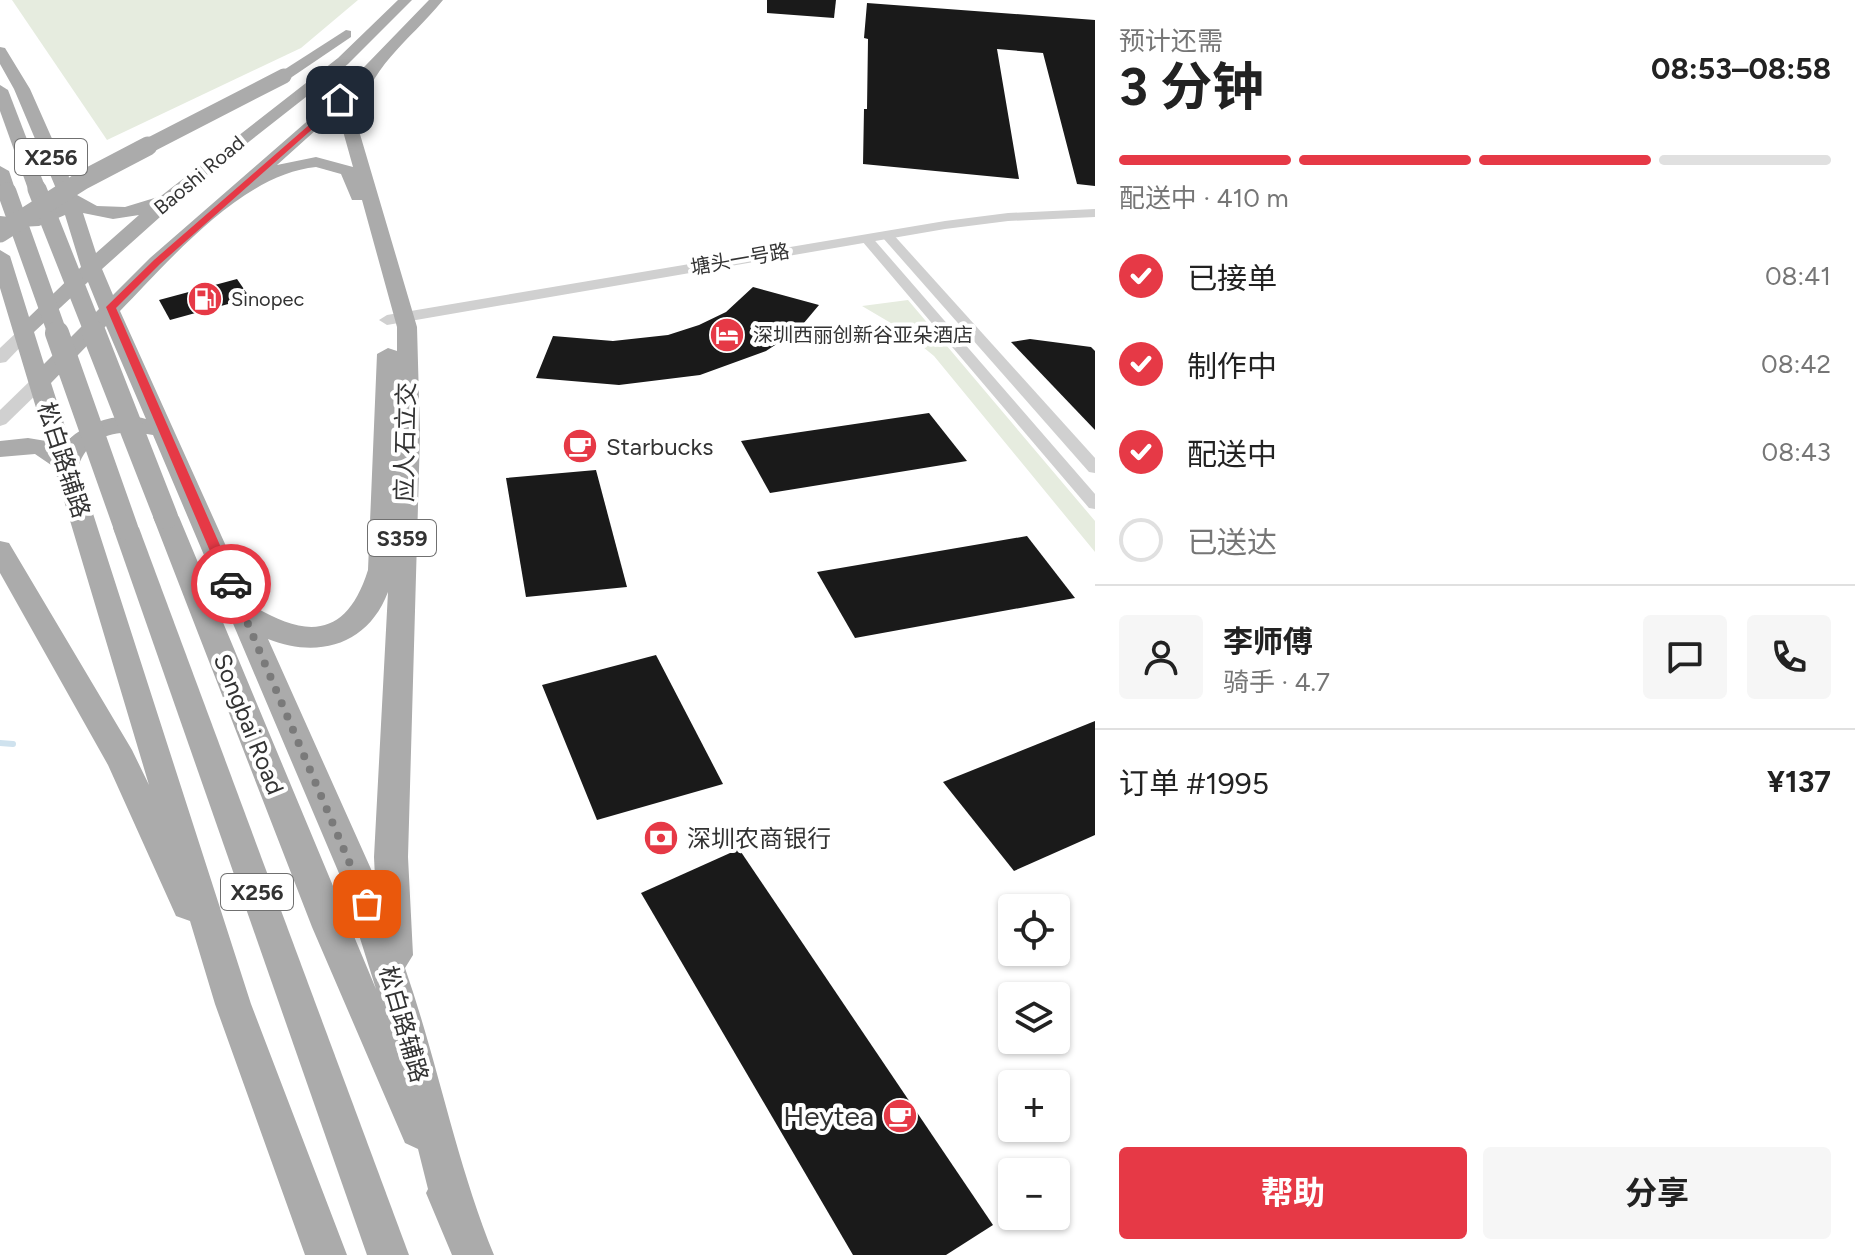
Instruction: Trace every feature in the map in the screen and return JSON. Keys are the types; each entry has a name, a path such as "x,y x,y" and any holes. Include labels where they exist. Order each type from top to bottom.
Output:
{"main road":[{"path":"0,233 83,180 284,76 334,44 392,0"},
{"name":"Baoshi Road","path":"25,333 91,267 131,250 178,191 352,53 405,0"},
{"name":"Baoshi Road","path":"39,382 172,248 333,107 436,0"},
{"name":"松白路辅路","path":"0,51 22,89 69,198 91,267 358,878 404,1019 468,1239"},
{"name":"应人石立交","path":"370,70 354,100 349,124 397,323 408,435 391,857 395,952 404,1019"},
{"name":"Songbai Road","path":"0,90 330,927 468,1239"},
{"path":"224,202 260,179 290,166 324,163 348,171 354,179 397,323 381,570 373,602 363,617 348,630 331,637 307,640 263,628 243,613"},
{"name":"Songbai Road","path":"3,182 388,1255"},
{"path":"0,222 40,220 61,210 69,198 89,210 112,214 141,210 178,191"},
{"path":"131,250 156,255 172,248"},
{"name":"松白路辅路","path":"0,256 233,1004 326,1255"},
{"path":"0,333 12,295"},
{"path":"66,466 74,445 100,429 132,424 147,426 167,438"},
{"path":"0,449 31,445 47,448 66,466"},
{"path":"0,550 121,759 233,1004"}],"street":[{"name":"塘头一号路","path":"891,239 981,220 1095,213"},
{"name":"塘头一号路","path":"397,323 870,242 1095,220"},
{"path":"891,239 1095,468"},
{"path":"870,242 1095,504"},
{"name":"Baoshi Road","path":"0,358 25,333"},
{"name":"Baoshi Road","path":"0,420 39,382"}],"shaded area":[{"path":"12,0 358,0 301,48 107,140"},
{"path":"908,300 1095,521 1095,552 934,356 901,329 862,306"}],"building":[{"path":"767,0 836,0 834,18 767,13"},
{"path":"867,3 1095,20 1095,186 1077,184 1043,53 997,49 1019,179 863,164 864,109 867,109 868,39 864,38"},
{"name":"Sinopec","path":"237,279 250,298 170,320 159,300"},
{"name":"深圳西丽创新谷亚朵酒店","path":"753,287 819,305 798,330 766,351 700,375 619,385 536,378 553,336 613,341 668,335 726,312"},
{"path":"1030,339 1091,347 1095,351 1095,430 1011,342"},
{"path":"929,413 967,461 770,493 741,441"},
{"path":"596,470 627,587 526,597 506,478"},
{"path":"1027,536 1075,598 855,638 817,572"},
{"path":"656,655 723,784 597,820 542,685"},
{"path":"1095,721 1095,835 1014,871 943,782"},
{"path":"739,849 993,1225 946,1255 853,1255 641,893"}],"waterway":[{"path":"0,743 13,744"}],"way so far":[{"path":"231,584 367,904"}],"place":[{"name":"Sinopec","path":"205,299"},
{"name":"深圳西丽创新谷亚朵酒店","path":"727,335"},
{"name":"Starbucks","path":"580,446"},
{"name":"深圳农商银行","path":"661,838"},
{"name":"Heytea","path":"900,1116"}],"route":[{"path":"231,584 111,307 157,262 340,100"}]}
